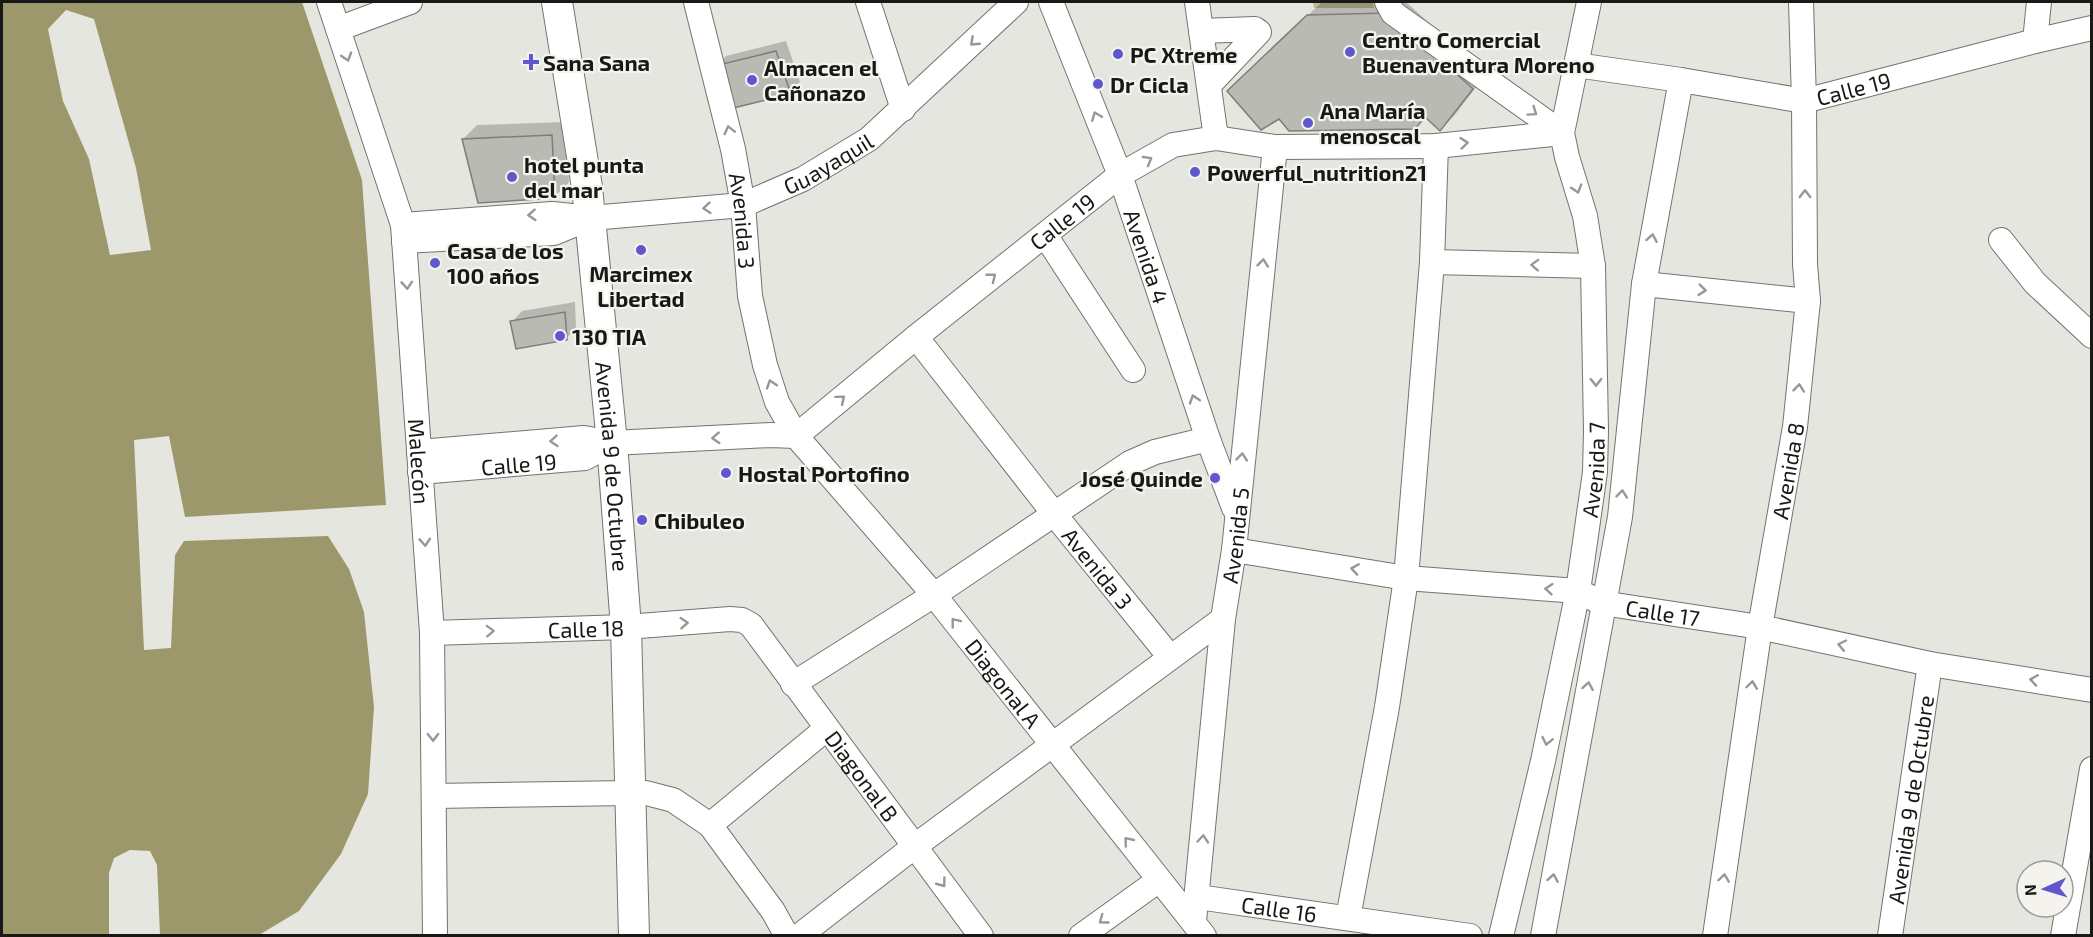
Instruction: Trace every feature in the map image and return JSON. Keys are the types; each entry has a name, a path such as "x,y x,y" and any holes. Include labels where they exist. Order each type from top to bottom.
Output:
{"main road":[{"name":"Avenida 9 de Octubre","path":"557,2 591,218 620,442 634,936"}],"street":[{"path":"333,16 375,2"},
{"path":"333,16 410,2"},
{"name":"Avenida 3","path":"696,2 734,149 743,205 750,296 765,365 777,402 795,436"},
{"path":"868,2 903,109"},
{"name":"Guayaquil","path":"404,233 552,214 591,218 743,205 803,179 869,139 1016,2"},
{"name":"Avenida 4","path":"1051,2 1120,176 1208,439 1236,513"},
{"path":"1197,2 1216,138"},
{"path":"1387,2 1393,13 1562,133"},
{"name":"Avenida 7","path":"1501,936 1543,761 1578,591 1594,471 1596,441 1593,266 1586,216 1567,157 1562,133 1589,2"},
{"name":"Avenida 8","path":"1715,936 1760,627 1795,427 1808,301 1805,264 1801,2"},
{"path":"2035,41 2039,2"},
{"name":"Malecón","path":"333,16 404,233 432,633 435,936"},
{"name":"Calle 19","path":"1576,65 1804,101 2091,28"},
{"path":"1201,31 1256,30 1260,32 1209,85"},
{"name":"Avenida 7","path":"1543,936 1602,603 1620,517 1644,284 1681,80"},
{"name":"Calle 19","path":"420,462 585,458 620,442 770,435 795,436 1120,176 1173,145 1216,138 1275,147 1436,146 1562,133"},
{"path":"1348,918 1387,707 1406,578 1432,262 1436,146"},
{"name":"Avenida 5","path":"1199,928 1198,897 1223,619 1233,550 1275,147"},
{"path":"1045,235 1132,370"},
{"path":"2001,240 2035,283 2091,336"},
{"path":"1432,262 1593,266"},
{"path":"1644,284 1808,301"},
{"name":"Avenida 3","path":"916,337 1170,657"},
{"name":"Diagonal A","path":"795,436 934,595 1199,928"},
{"path":"793,684 934,595 1130,463 1155,452 1208,439"},
{"name":"Calle 17","path":"1233,550 1406,578 1578,591 1602,603 1760,627 1930,664 2091,690"},
{"path":"799,936 915,846 1223,619"},
{"name":"Calle 18","path":"432,633 626,627 742,620"},
{"name":"Diagonal B","path":"742,620 751,625 981,936"},
{"name":"Avenida 9 de Octubre","path":"1890,936 1930,664"},
{"path":"710,825 826,729"},
{"path":"2063,936 2091,769"},
{"path":"434,796 630,792 646,793 673,800 710,825 773,911 787,936"},
{"path":"1081,936 1159,880"},
{"name":"Calle 16","path":"1198,897 1470,936"}],"shaded area":[{"path":"2,2 302,2 362,180 386,505 185,517 169,436 134,440 144,650 171,648 175,555 184,541 328,536 349,569 364,612 374,707 368,794 341,854 299,911 259,935 160,935 157,865 150,851 130,850 114,858 109,873 109,935 2,935","holes":["66,10 94,19 136,168 151,250 110,255 89,159 63,101 48,29"]},
{"path":"1313,2 1373,2 1374,8 1314,8"}],"building":[{"name":"Centro Comercial Buenaventura Moreno","path":"1390,13 1473,89 1440,131 1425,117 1415,129 1289,131 1279,119 1261,130 1227,91 1307,15"},
{"name":"Almacen el Cañonazo","path":"776,51 791,94 729,109 714,66"},
{"path":"552,135 555,198 478,203 462,139"},
{"path":"565,312 567,340 516,349 510,321"}],"place":[{"name":"Centro Comercial Buenaventura Moreno","path":"1350,52"},
{"name":"PC Xtreme","path":"1118,54"},
{"name":"Sana Sana","path":"531,62"},
{"name":"Almacen el Cañonazo","path":"752,80"},
{"name":"Dr Cicla","path":"1098,84"},
{"name":"Ana María menoscal","path":"1308,123"},
{"name":"Powerful_nutrition21","path":"1195,172"},
{"name":"hotel punta del mar","path":"512,177"},
{"name":"Marcimex Libertad","path":"641,250"},
{"name":"Casa de los 100 años","path":"435,263"},
{"name":"130 TIA","path":"560,336"},
{"name":"Hostal Portofino","path":"726,473"},
{"name":"José Quinde","path":"1215,478"},
{"name":"Chibuleo","path":"642,520"}]}
